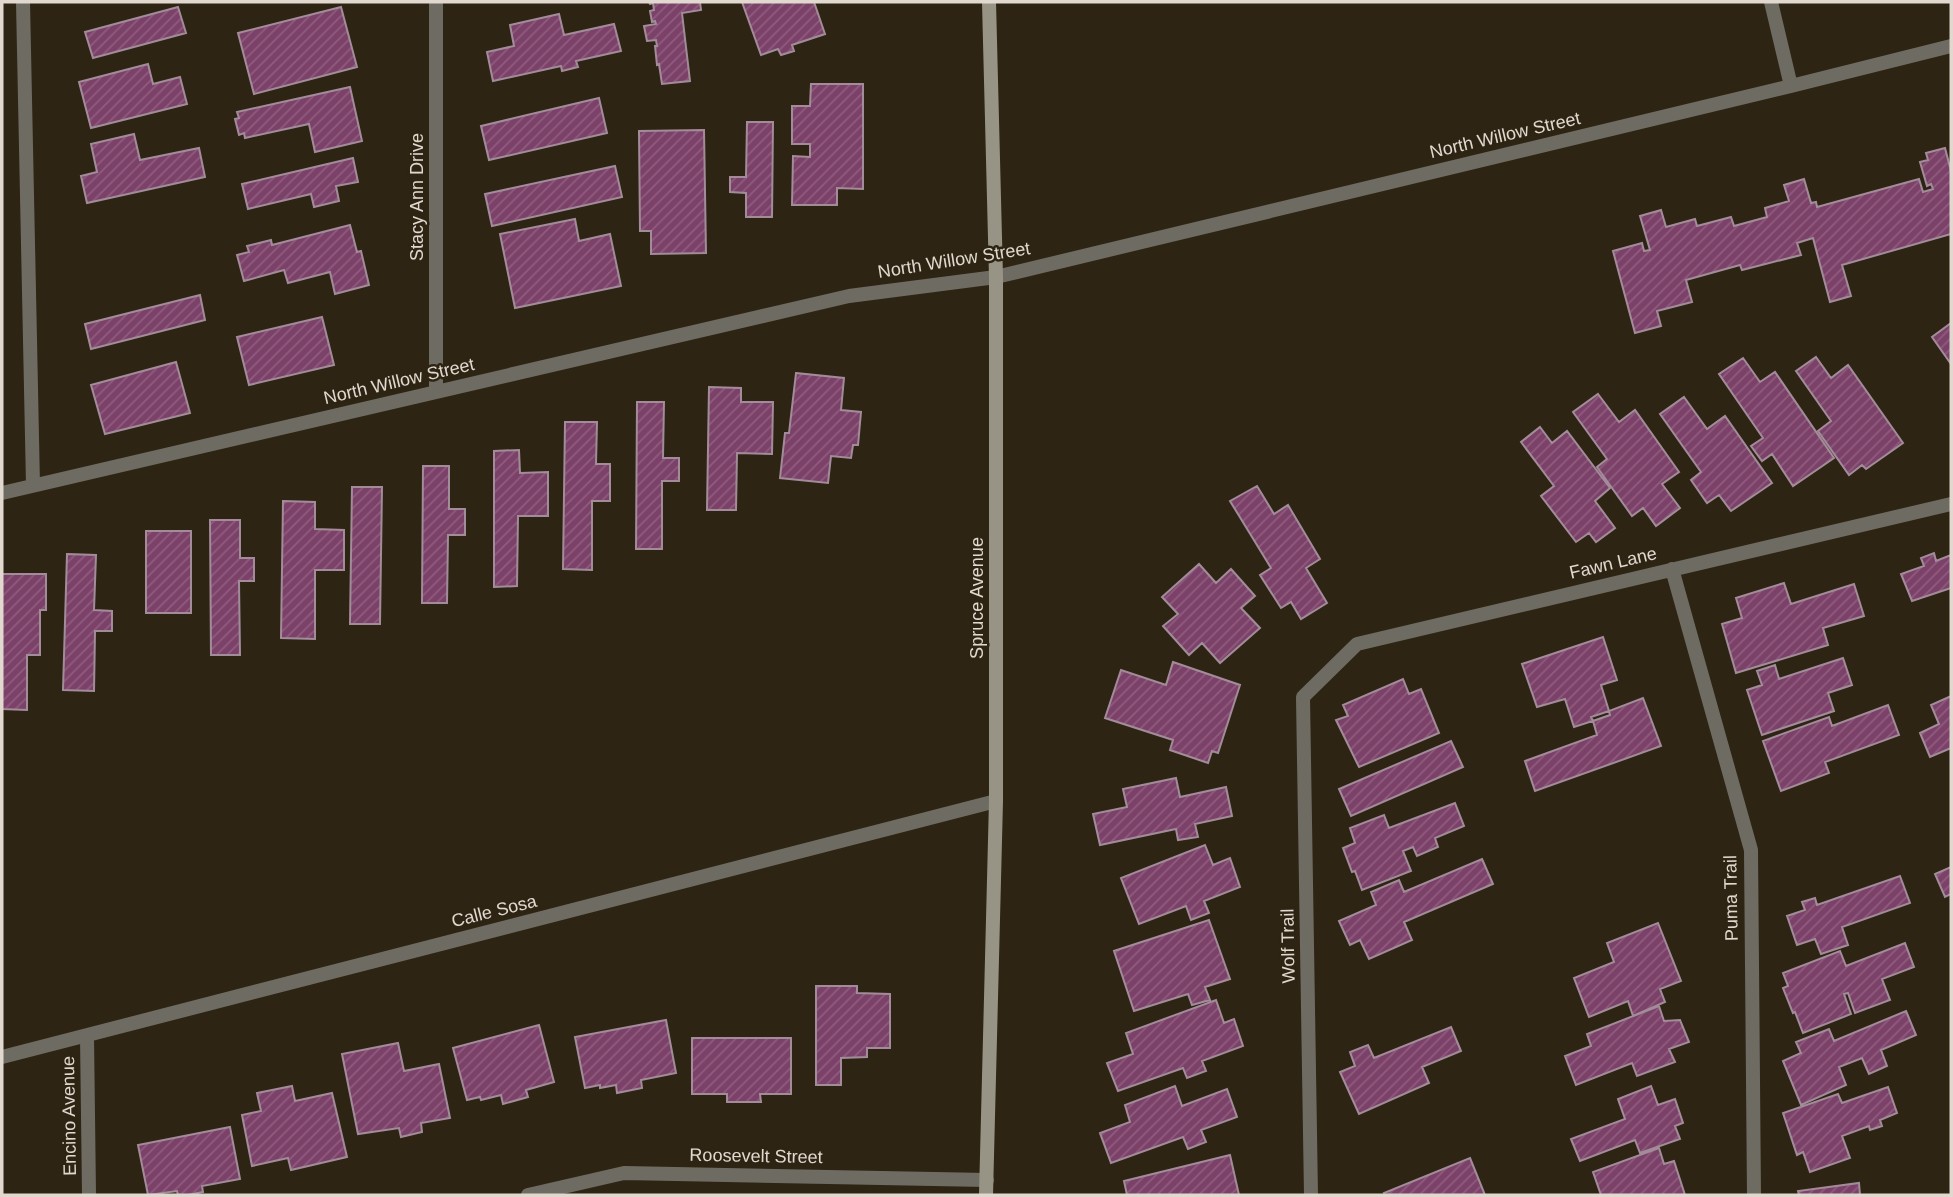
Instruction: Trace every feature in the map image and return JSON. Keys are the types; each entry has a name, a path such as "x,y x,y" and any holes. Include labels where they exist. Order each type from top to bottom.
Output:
{"main road":[{"name":"Spruce Avenue","path":"986,1195 996,801 996,277 989,2"}],"street":[{"path":"23,2 33,485"},
{"name":"Stacy Ann Drive","path":"436,2 436,392"},
{"path":"1771,2 1791,86"},
{"name":"North Willow Street","path":"2,493 849,296 996,277 1951,46"},
{"name":"Fawn Lane","path":"1303,697 1357,644 1951,504"},
{"name":"Puma Trail","path":"1672,569 1751,850 1754,1195"},
{"name":"Wolf Trail","path":"1303,697 1311,1195"},
{"name":"Calle Sosa","path":"2,1058 996,801"},
{"name":"Encino Avenue","path":"87,1036 89,1195"},
{"name":"Roosevelt Street","path":"528,1195 624,1173 987,1180"}],"building":[{"path":"649,2 700,2 701,10 682,13 690,81 662,84 659,64 657,65 656,40 647,41 644,26 656,24 655,21 652,22 650,11 654,10 653,3"},
{"path":"742,2 814,2 825,34 792,45 794,51 781,55 778,49 761,55"},
{"path":"178,7 186,33 93,58 85,32"},
{"path":"341,7 357,67 254,94 238,33"},
{"path":"559,14 564,35 614,24 621,51 576,61 578,67 562,71 561,66 493,81 487,52 514,46 510,25"},
{"path":"148,64 153,84 180,77 187,104 91,128 79,82"},
{"path":"811,84 863,84 863,189 837,188 837,205 792,205 793,156 810,157 810,144 792,144 792,106 810,106"},
{"path":"350,87 362,141 315,152 309,124 245,138 244,133 239,135 235,119 239,118 237,112"},
{"path":"599,98 607,133 489,160 481,126"},
{"path":"747,122 773,122 772,217 746,217 746,193 730,192 730,177 746,177"},
{"path":"704,130 706,253 651,254 651,231 640,231 639,131"},
{"path":"134,134 140,160 199,148 205,177 87,203 81,176 97,172 91,144"},
{"path":"1945,148 1951,171 1951,234 1842,265 1851,296 1830,302 1813,238 1797,243 1801,255 1742,270 1740,265 1686,280 1692,302 1657,311 1661,326 1635,333 1613,251 1642,243 1644,251 1650,250 1640,216 1661,210 1666,227 1695,219 1697,226 1731,217 1734,226 1767,217 1765,208 1789,201 1784,185 1804,179 1811,203 1816,202 1817,207 1919,179 1923,192 1933,189 1931,184 1927,186 1920,162 1928,160 1926,153"},
{"path":"353,158 358,182 336,186 339,201 314,207 311,194 248,209 242,184"},
{"path":"615,166 622,197 492,226 485,194"},
{"path":"575,219 579,241 610,234 621,286 515,308 500,234"},
{"path":"350,225 357,252 361,251 369,285 335,294 330,272 288,283 284,270 244,281 237,255 249,252 247,246 271,240 272,245"},
{"path":"200,295 205,320 91,349 85,324"},
{"path":"322,317 334,365 249,385 237,337"},
{"path":"1951,323 1951,364 1932,337"},
{"path":"1816,357 1831,378 1848,365 1903,443 1866,469 1862,465 1849,475 1818,431 1831,421 1796,371"},
{"path":"1743,358 1760,382 1775,372 1834,458 1793,486 1772,454 1762,461 1751,446 1763,438 1719,374"},
{"path":"176,362 190,413 105,434 91,385"},
{"path":"796,373 844,378 841,410 861,412 858,445 853,445 851,458 831,456 828,483 780,478 785,433 789,433"},
{"path":"709,387 741,388 741,402 773,402 772,454 737,453 736,510 707,510"},
{"path":"1598,394 1619,422 1635,410 1679,472 1662,484 1680,508 1656,526 1643,508 1632,516 1597,467 1607,459 1573,412"},
{"path":"1684,397 1707,429 1725,416 1772,483 1731,511 1719,495 1707,503 1691,480 1701,472 1660,414"},
{"path":"637,402 664,402 663,458 679,458 679,481 662,481 662,549 636,549"},
{"path":"565,422 597,422 596,464 610,464 610,501 592,501 592,570 563,569"},
{"path":"1540,427 1552,443 1567,431 1610,488 1595,501 1615,528 1596,542 1589,533 1576,542 1541,496 1554,486 1521,442"},
{"path":"519,450 520,473 548,472 548,516 518,516 517,586 494,587 494,451"},
{"path":"423,466 449,466 449,509 465,509 465,535 448,535 447,603 422,603"},
{"path":"1257,486 1274,514 1288,505 1320,559 1306,568 1327,603 1301,619 1291,602 1281,608 1260,575 1271,568 1230,501"},
{"path":"352,487 382,487 380,624 350,624"},
{"path":"283,501 315,502 315,529 344,530 344,570 315,570 315,639 281,638"},
{"path":"210,520 240,520 240,558 254,558 254,581 239,581 240,655 211,655"},
{"path":"146,531 191,531 191,613 146,613"},
{"path":"1934,553 1936,561 1951,555 1951,588 1912,601 1901,574 1924,566 1921,558"},
{"path":"67,554 96,555 94,610 112,611 112,631 95,631 94,691 63,690"},
{"path":"1199,564 1216,583 1231,569 1255,596 1241,608 1260,628 1220,663 1202,643 1189,655 1163,626 1178,614 1162,597"},
{"path":"2,574 46,574 46,610 40,610 40,655 27,655 27,710 2,709"},
{"path":"1784,583 1791,604 1854,584 1864,616 1823,628 1828,645 1736,673 1722,624 1742,618 1736,598"},
{"path":"1603,637 1617,680 1601,685 1609,711 1591,717 1593,721 1574,727 1565,699 1537,707 1522,664"},
{"path":"1843,658 1852,685 1828,693 1834,711 1762,735 1747,690 1762,685 1757,671 1775,665 1779,679"},
{"path":"1173,662 1240,685 1218,753 1212,751 1208,763 1170,750 1173,740 1105,718 1121,670 1166,685"},
{"path":"1403,679 1409,694 1421,689 1439,733 1359,767 1336,720 1348,716 1343,705"},
{"path":"1951,696 1951,748 1930,757 1920,733 1939,724 1931,705"},
{"path":"1643,698 1661,746 1535,791 1525,761 1597,735 1593,721 1610,715 1609,711"},
{"path":"1888,705 1899,735 1825,762 1829,773 1781,791 1763,741 1829,717 1832,726"},
{"path":"1451,741 1463,767 1351,816 1339,789"},
{"path":"1176,778 1180,797 1226,787 1232,816 1195,824 1198,837 1178,840 1176,829 1100,845 1093,814 1127,807 1123,789"},
{"path":"1455,803 1464,826 1435,838 1438,847 1417,856 1413,847 1403,851 1411,871 1362,890 1343,848 1355,843 1350,828 1384,815 1389,828"},
{"path":"1205,845 1213,865 1230,858 1240,887 1204,901 1209,913 1191,920 1186,906 1139,924 1121,878"},
{"path":"1482,859 1493,884 1404,922 1412,940 1369,959 1360,940 1350,945 1339,921 1376,905 1371,892 1399,880 1404,892"},
{"path":"1951,867 1951,894 1945,897 1935,874"},
{"path":"1900,876 1910,903 1842,927 1848,945 1821,954 1815,939 1797,945 1787,916 1805,910 1802,902 1815,898 1817,905"},
{"path":"1209,920 1230,979 1205,987 1210,1000 1192,1005 1188,994 1134,1011 1114,951"},
{"path":"1658,923 1681,981 1660,989 1665,1002 1633,1016 1628,1001 1589,1017 1574,978 1614,962 1607,943"},
{"path":"1905,943 1914,967 1882,979 1890,1000 1855,1013 1848,993 1844,994 1851,1014 1803,1033 1783,988 1788,986 1783,973 1840,951 1846,966"},
{"path":"816,986 857,986 857,993 890,994 890,1048 867,1048 867,1057 841,1058 841,1085 816,1085"},
{"path":"1216,1000 1224,1023 1234,1019 1243,1046 1202,1061 1206,1071 1187,1078 1183,1068 1118,1091 1107,1063 1133,1054 1126,1033"},
{"path":"1659,1006 1664,1021 1680,1020 1689,1042 1669,1049 1675,1062 1637,1076 1632,1063 1576,1085 1565,1056 1591,1046 1587,1034"},
{"path":"1906,1011 1916,1035 1881,1050 1887,1066 1869,1074 1862,1058 1839,1067 1846,1085 1801,1105 1783,1061 1801,1053 1796,1042 1829,1029 1834,1041"},
{"path":"666,1020 676,1073 641,1080 642,1088 617,1093 616,1085 585,1088 575,1037"},
{"path":"539,1025 554,1082 526,1090 528,1097 503,1104 501,1095 467,1100 453,1048"},
{"path":"1451,1027 1461,1051 1422,1067 1429,1083 1359,1114 1340,1072 1355,1066 1350,1052 1368,1045 1374,1058"},
{"path":"692,1038 791,1038 791,1094 760,1094 761,1102 727,1102 727,1094 692,1094"},
{"path":"398,1043 404,1071 439,1064 450,1118 421,1123 422,1132 401,1137 399,1128 358,1134 342,1054"},
{"path":"292,1086 295,1101 332,1093 347,1157 291,1170 288,1158 252,1166 242,1115 261,1111 257,1093"},
{"path":"1175,1086 1182,1106 1227,1089 1237,1117 1201,1130 1206,1142 1188,1149 1183,1137 1111,1163 1100,1133 1130,1122 1125,1105"},
{"path":"1651,1086 1658,1105 1675,1099 1683,1123 1675,1126 1680,1139 1640,1153 1635,1140 1580,1161 1571,1139 1625,1119 1618,1099"},
{"path":"1888,1087 1897,1113 1880,1120 1882,1126 1870,1130 1869,1126 1842,1136 1850,1158 1810,1172 1803,1152 1797,1155 1783,1113 1838,1094 1842,1103"},
{"path":"230,1127 240,1179 202,1186 203,1192 188,1195 178,1195 177,1191 148,1195 138,1145"},
{"path":"1659,1148 1664,1164 1674,1161 1685,1195 1601,1195 1593,1172"},
{"path":"1230,1155 1239,1195 1127,1195 1124,1181"},
{"path":"1470,1158 1485,1195 1384,1193"},
{"path":"1859,1183 1860,1195 1799,1195 1798,1191"}]}
